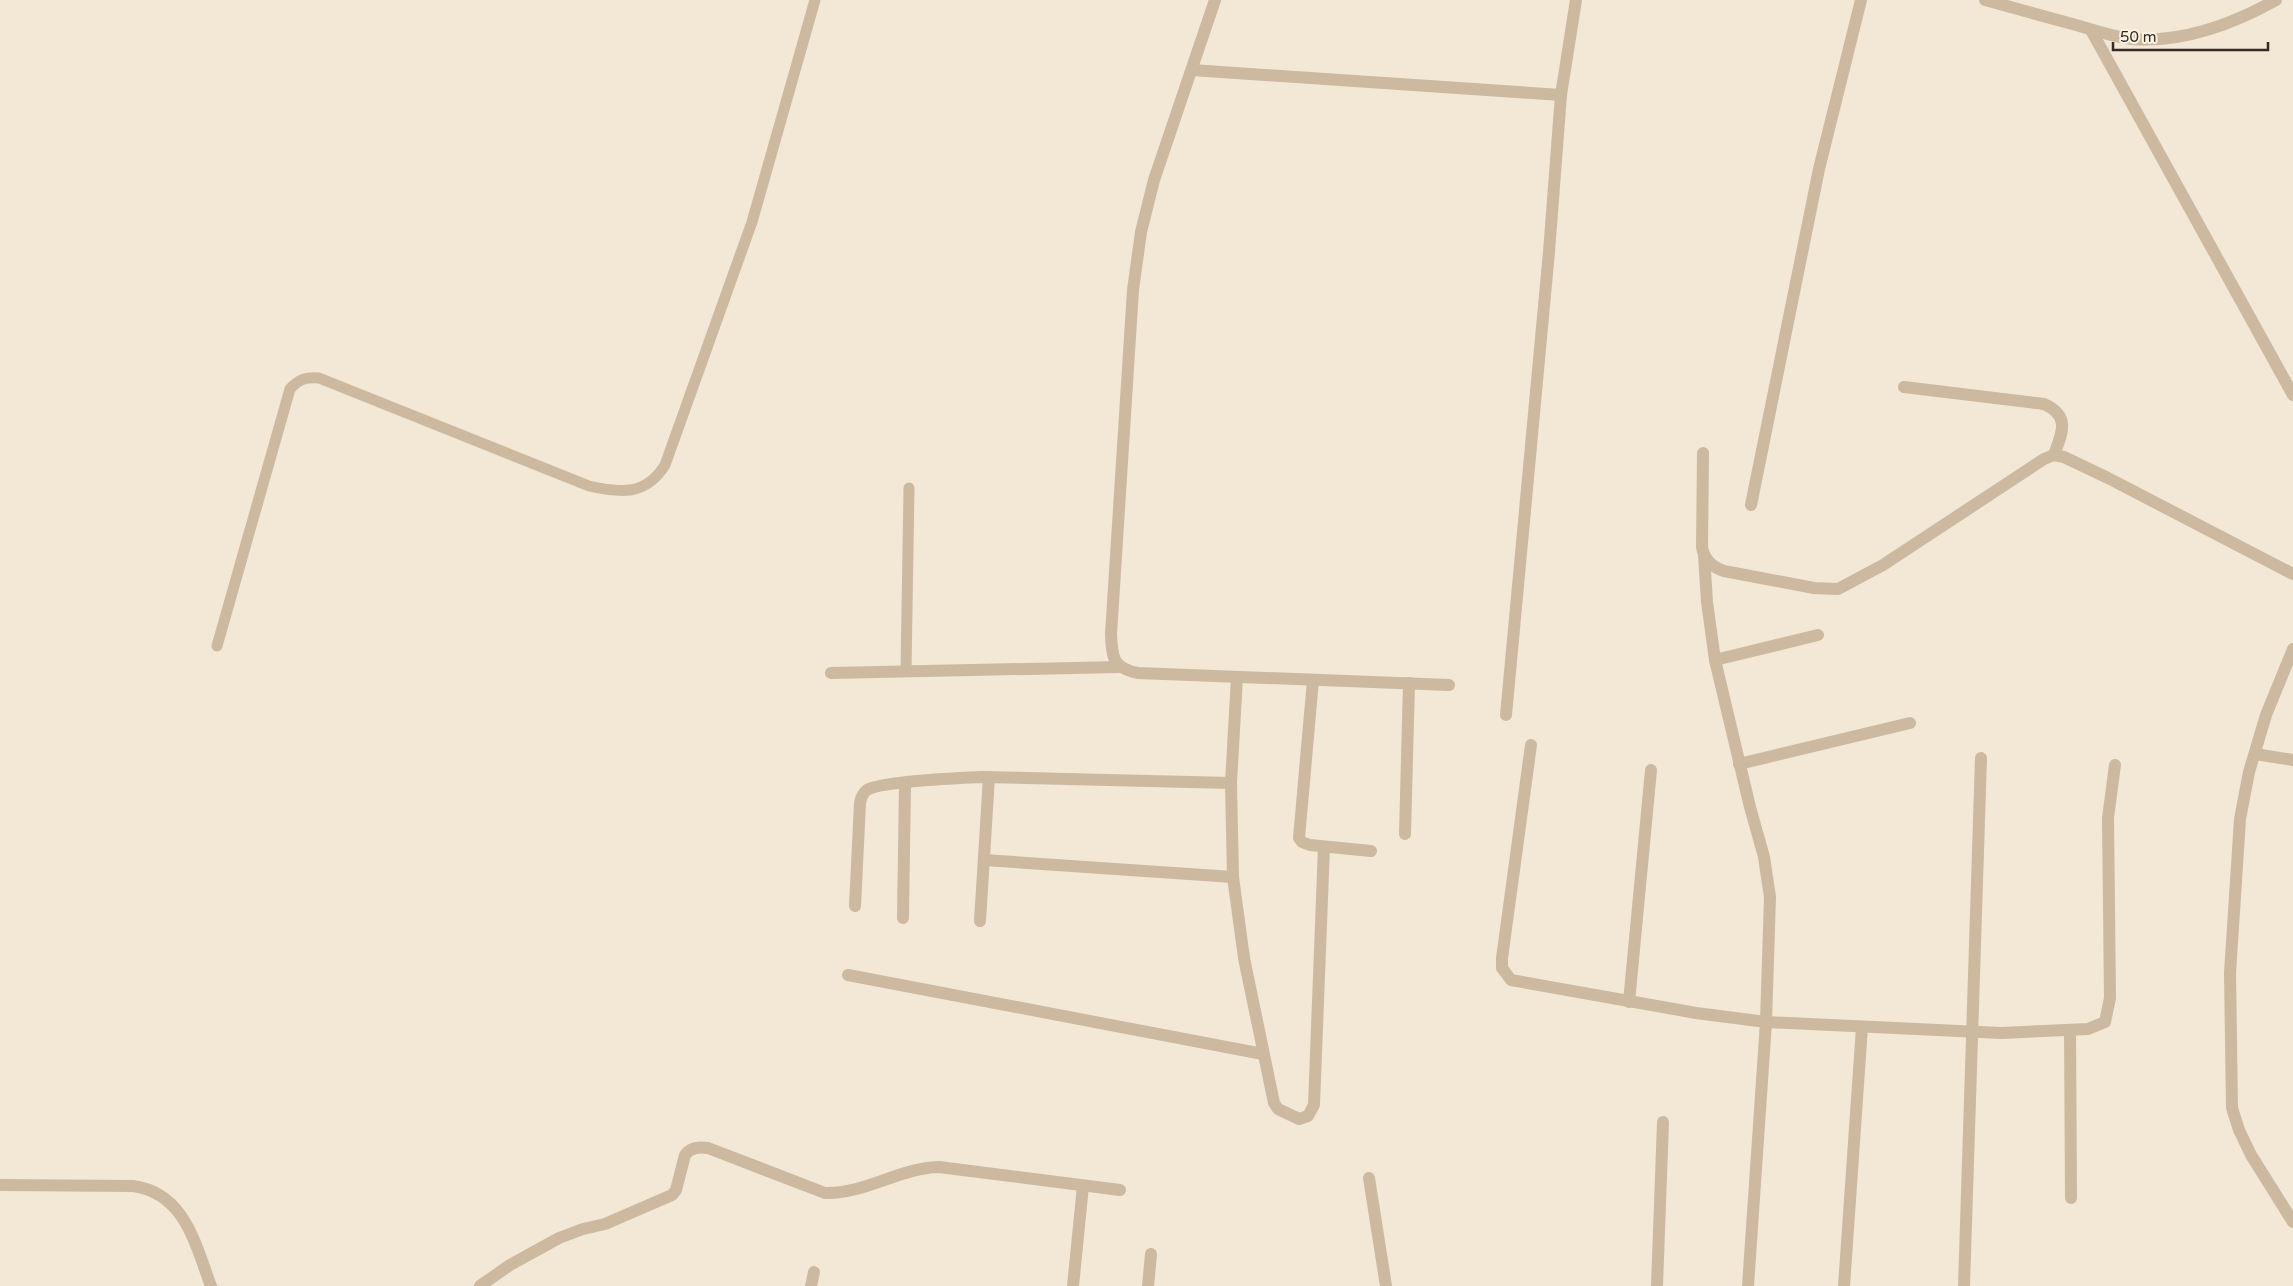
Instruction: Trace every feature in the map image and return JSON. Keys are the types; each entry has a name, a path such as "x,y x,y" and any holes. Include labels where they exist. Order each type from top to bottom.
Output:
{"street":[{"path":"1119,667 1112,652 1111,634 1133,290 1141,232 1154,180 1214,0"},
{"path":"1506,715 1549,252 1561,95 1576,0"},
{"path":"1751,505 1820,169 1861,0"},
{"path":"1985,0 2091,30 2131,39 2151,39 2197,33 2250,15 2276,0"},
{"path":"2091,30 2293,394"},
{"path":"1192,70 1561,95"},
{"path":"1904,387 2044,404 2051,407 2058,412 2063,426 2054,456"},
{"path":"1703,454 1704,555 1707,602 1715,660 1739,764 1764,857 1770,897 1766,1022 1748,1286"},
{"path":"1704,555 1714,568 1724,571 1814,588 1838,589 1883,565 2044,459 2054,456 2064,457 2108,478 2293,574"},
{"path":"1715,660 1818,635"},
{"path":"2293,649 2266,715 2254,754 2240,818 2230,973 2232,1108 2239,1130 2251,1155 2293,1222"},
{"path":"831,673 1119,667 1138,673 1449,685"},
{"path":"1237,677 1231,784 1233,877 1244,958 1272,1095 1278,1109 1299,1119 1308,1116 1314,1105 1324,847"},
{"path":"1313,680 1298,831 1302,842 1324,847 1371,851"},
{"path":"1405,834 1409,683"},
{"path":"1739,764 1910,724"},
{"path":"1531,745 1502,968 1511,980 1524,984 1630,1002 1766,1022 1971,1032 2001,1033 2070,1030 2097,1027 2105,1022 2110,998 2108,818 2115,765"},
{"path":"2254,754 2293,760"},
{"path":"1964,1286 1981,758"},
{"path":"1630,1002 1651,770"},
{"path":"855,906 860,802 862,795 873,787 990,777 1231,784"},
{"path":"980,921 990,777"},
{"path":"903,918 905,783"},
{"path":"984,860 1233,877"},
{"path":"848,975 1263,1054"},
{"path":"1844,1286 1862,1027"},
{"path":"2070,1030 2071,1198"},
{"path":"1657,1286 1663,1122"},
{"path":"480,1286 510,1265 559,1238 606,1224 672,1195 676,1190 688,1151 699,1147 708,1148 825,1193 841,1194 923,1167 938,1167 1120,1190"},
{"path":"1369,1178 1386,1286"},
{"path":"0,1185 133,1186 150,1189 168,1201 183,1217 211,1286"},
{"path":"1073,1286 1083,1186"},
{"path":"1148,1286 1151,1254"},
{"path":"811,1286 814,1272"}],"lane":[{"path":"217,646 290,389 297,382 307,377 319,378 589,486 620,491 634,490 658,477 665,465 752,222 814,0"},
{"path":"906,671 909,488"}]}
